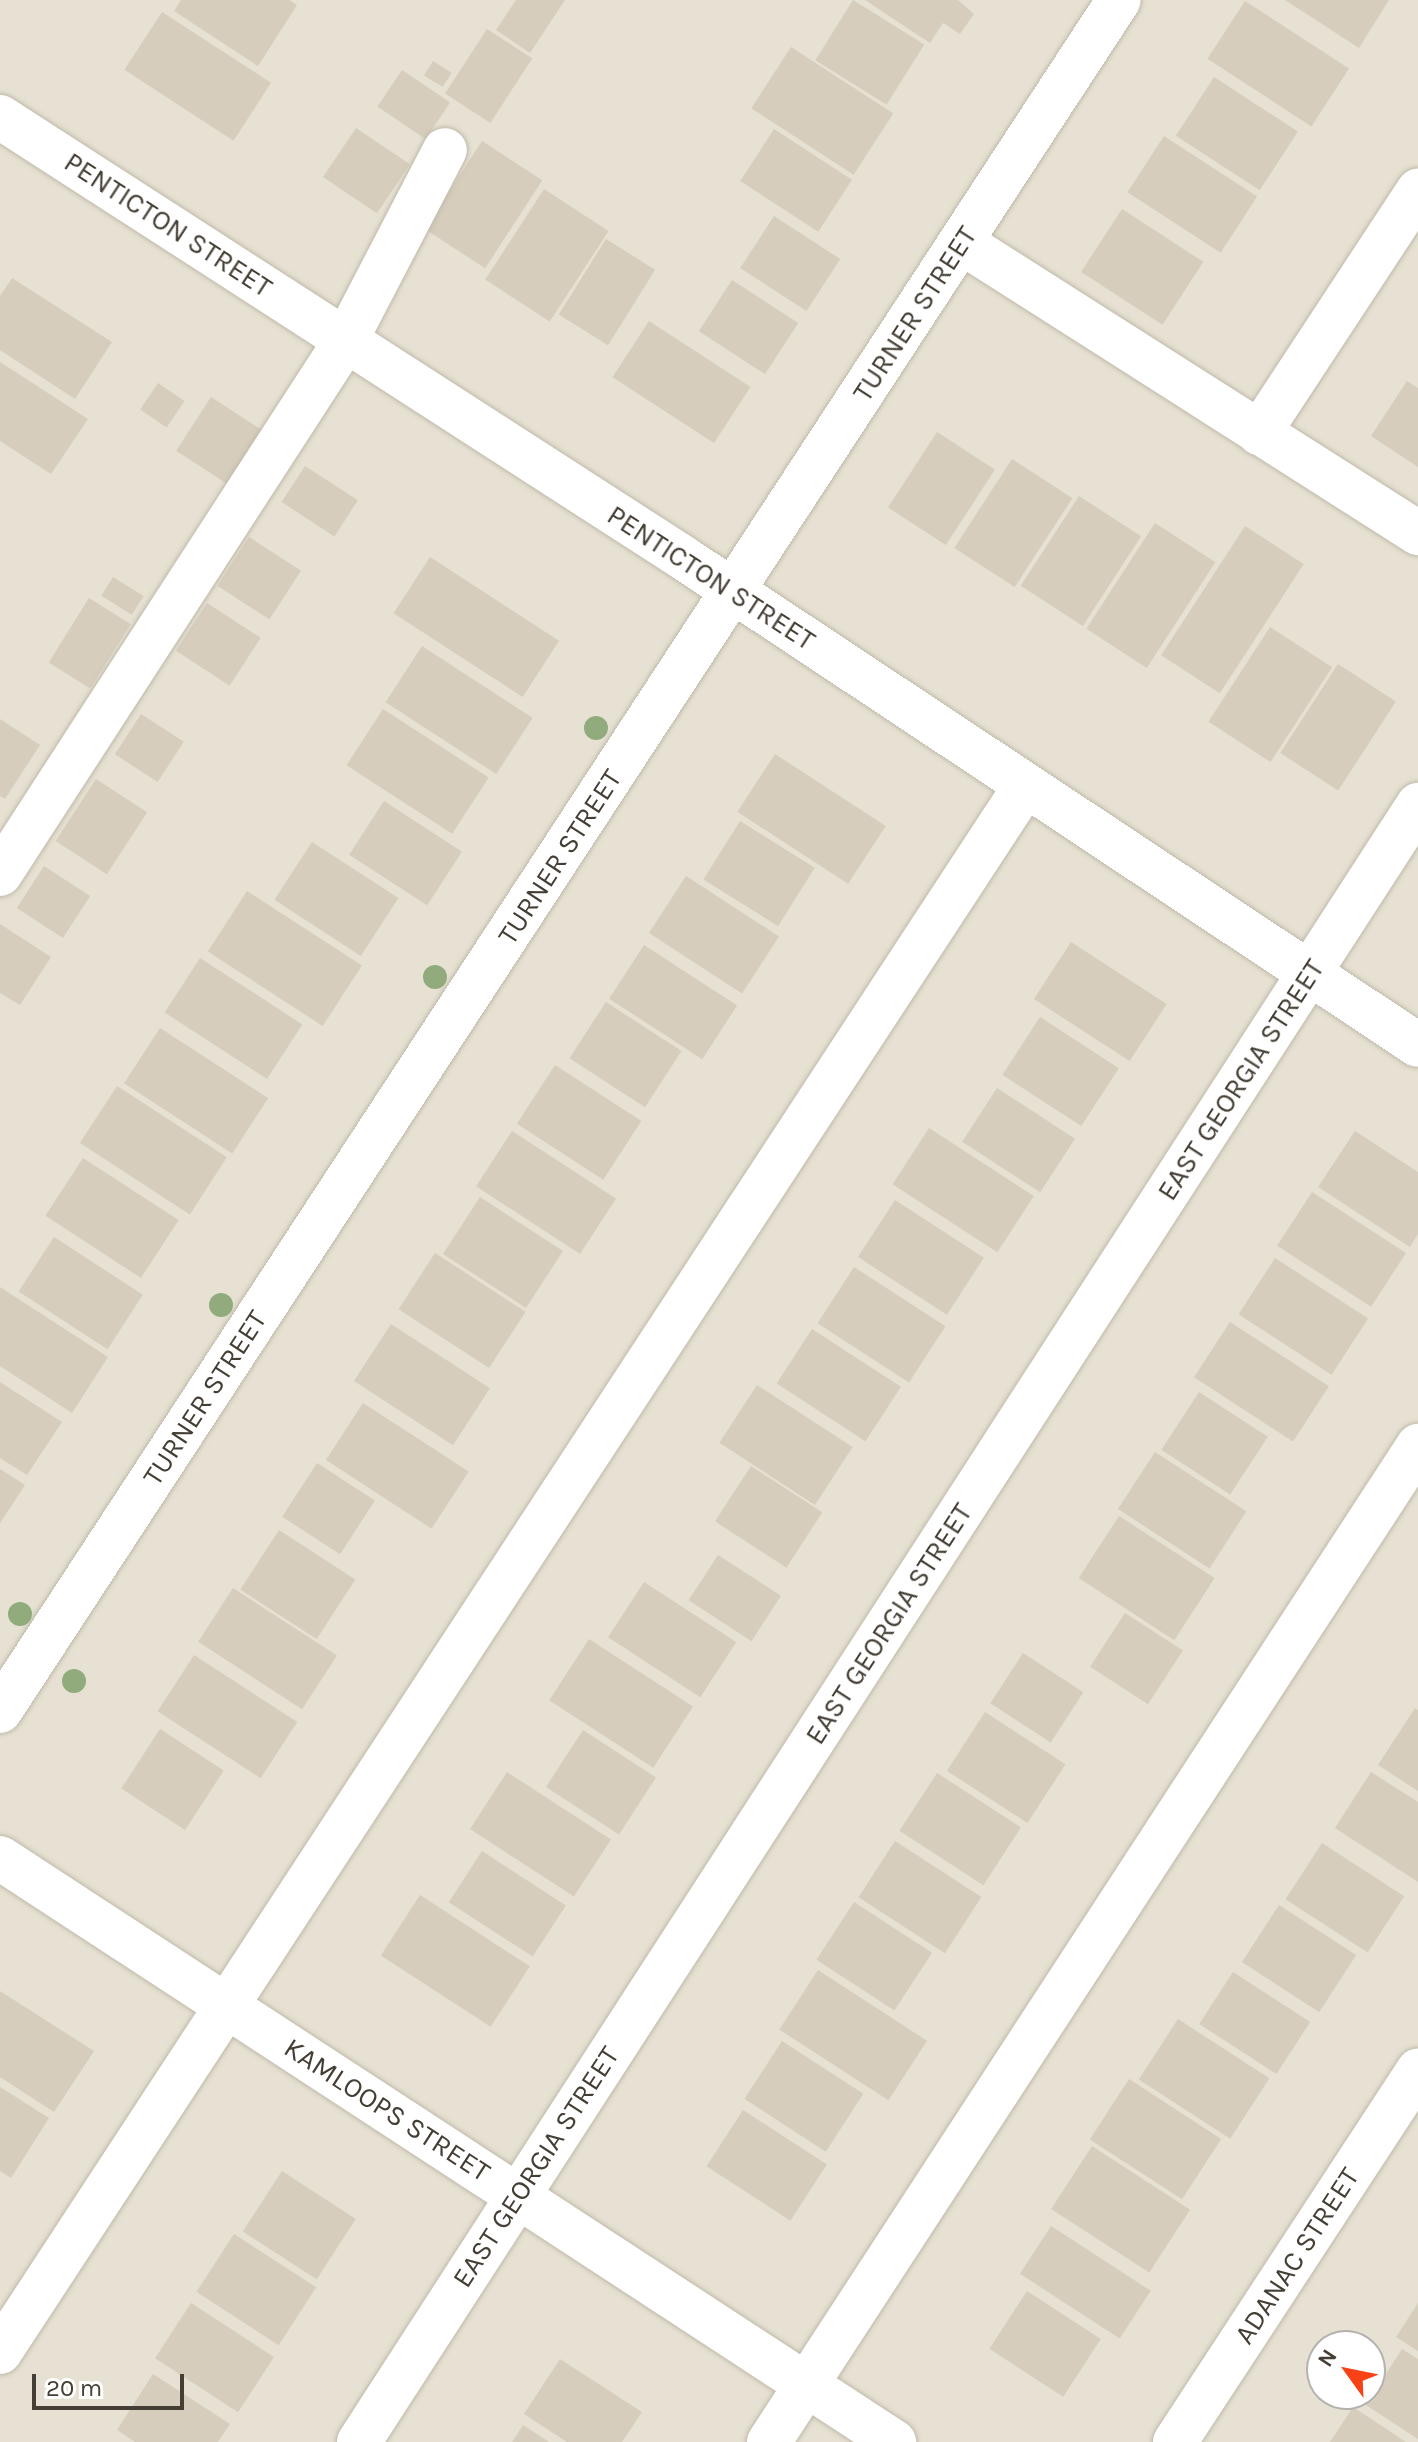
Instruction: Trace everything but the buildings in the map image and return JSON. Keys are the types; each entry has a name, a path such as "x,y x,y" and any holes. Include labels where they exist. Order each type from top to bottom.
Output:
{"street":[{"name":"TURNER STREET","path":"0,1711 1119,0"},
{"name":"PENTICTON STREET","path":"0,117 734,592 1024,788 1418,1045"},
{"path":"0,874 346,340 445,150"},
{"path":"1259,433 1418,191"},
{"path":"961,242 1418,533"},
{"path":"0,2352 229,2007 1024,788"},
{"name":"EAST GEORGIA STREET","path":"359,2442 1418,805"},
{"path":"769,2442 1418,1446"},
{"name":"KAMLOOPS STREET","path":"0,1858 894,2442"},
{"name":"ADANAC STREET","path":"1175,2442 1418,2070"}],"shaded area":[{"path":"0,0 1418,0 1418,2442 0,2442"}]}
